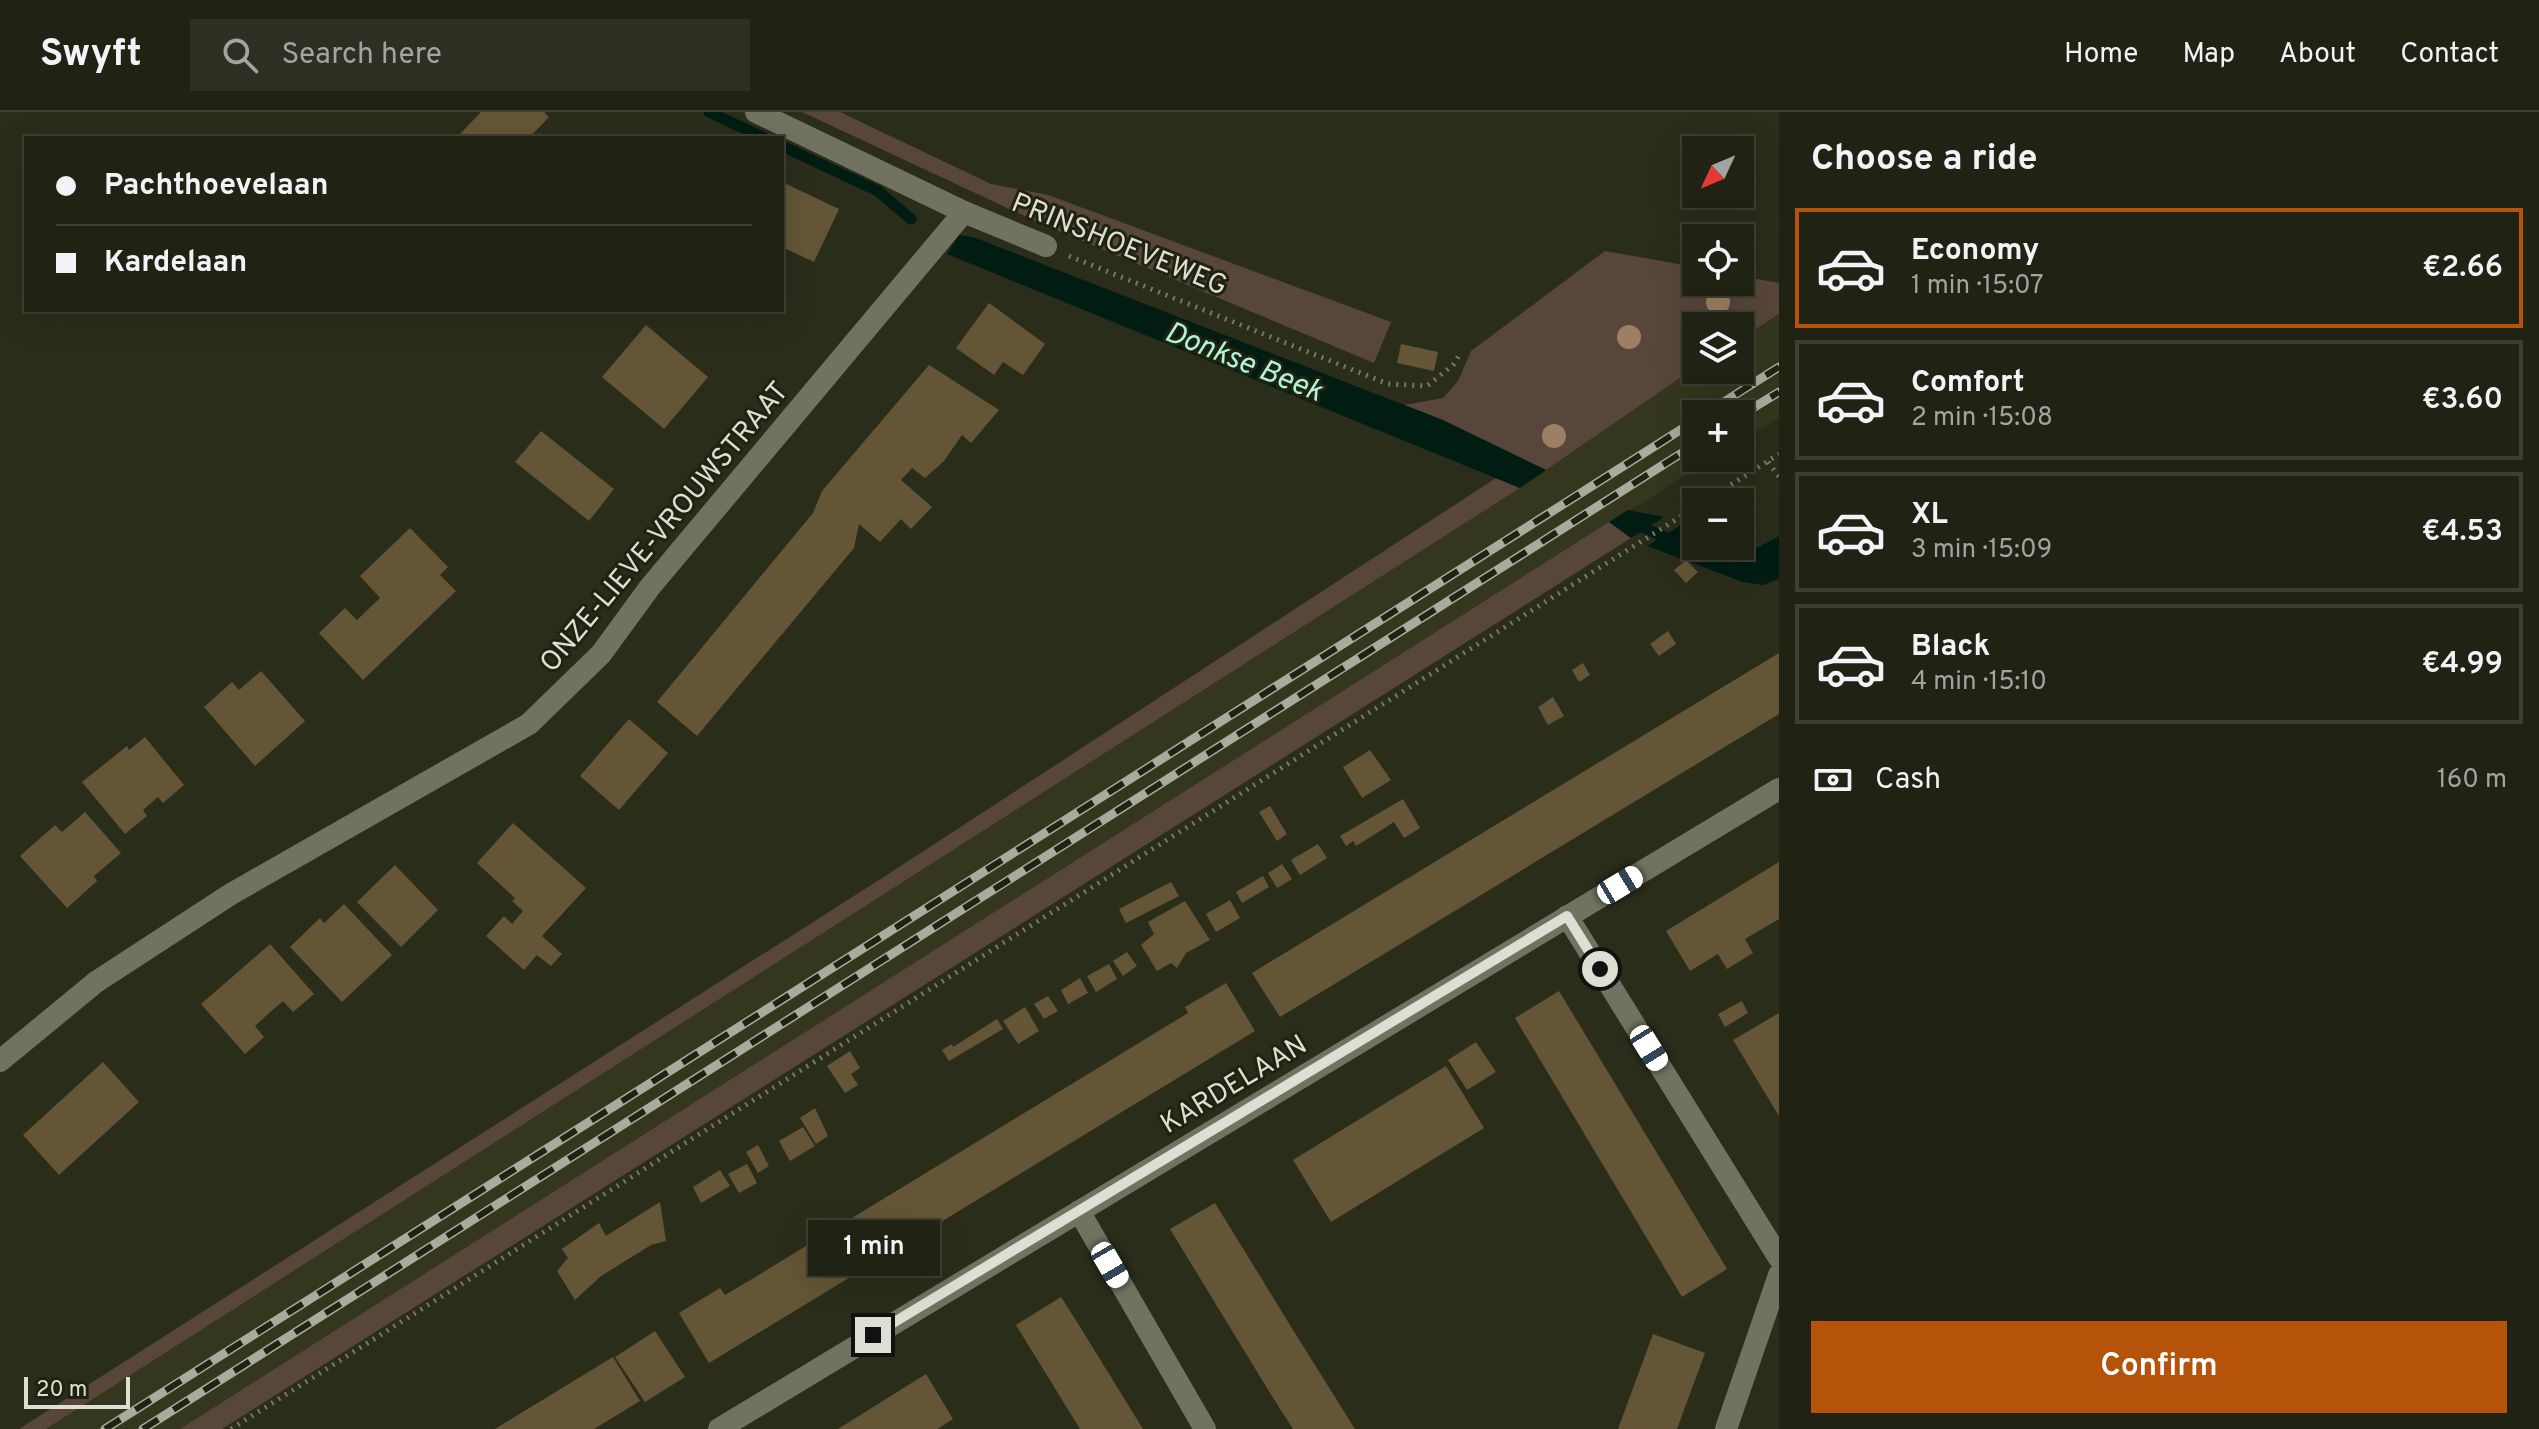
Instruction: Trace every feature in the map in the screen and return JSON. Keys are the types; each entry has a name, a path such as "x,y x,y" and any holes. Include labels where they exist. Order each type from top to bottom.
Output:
{"street":[{"name":"PRINSHOEVEWEG","path":"756,112 964,212 1046,246"},
{"name":"ONZE-LIEVE-VROUWSTRAAT","path":"0,1061 96,982 231,894 529,724 601,654 650,587 964,212"},
{"name":"KARDELAAN","path":"719,1429 1779,789"},
{"path":"1567,916 1779,1258"},
{"path":"1079,1211 1205,1429"},
{"path":"1726,1429 1779,1275"}],"path":[{"name":"PRINSHOEVEWEG","path":"1046,246 1388,384 1427,386 1453,365 1460,354"},
{"path":"1726,488 1779,454"},
{"path":"1768,462 1779,477"},
{"path":"231,1429 1682,516"}],"shaded area":[{"path":"802,112 840,112 991,184 1048,195 1391,322 1374,363 1035,221"},
{"path":"1605,251 1682,265 1682,296 1754,296 1754,279 1779,283 1779,314 1754,330 1754,312 1682,312 1682,377 1546,470 1404,405 1443,398 1458,381 1471,351"},
{"path":"1779,314 1779,418 1754,433 1754,400 1682,400 1682,472 1691,472 180,1429 46,1429 1520,488 1682,377 1682,384 1754,384 1754,330"},
{"path":"1496,478 1520,488 46,1429 19,1429 893,871"},
{"path":"1609,522 1631,538 222,1429 180,1429"}],"water":[{"path":"959,235 973,237 1443,420 1546,470 1520,488 947,254"},
{"path":"1628,510 1664,517 1631,538 1609,522"},
{"path":"1681,525 1682,526 1682,559 1647,546"},
{"path":"1779,536 1779,579 1763,585 1743,582 1684,560 1754,560 1754,549"}],"building":[{"path":"481,112 544,112 549,117 531,136 460,134"},
{"path":"784,183 839,209 814,262 784,248"},
{"path":"989,303 1045,344 1023,375 1003,362 994,375 956,348"},
{"path":"646,325 708,377 664,429 602,377"},
{"path":"1401,344 1438,352 1434,371 1397,363"},
{"path":"929,365 999,410 971,443 962,435 944,461 925,478 912,468 901,480 932,507 911,529 901,519 880,542 859,524 854,548 697,736 657,702 813,513 822,491"},
{"path":"541,431 614,489 589,521 515,462"},
{"path":"410,528 448,567 440,575 456,591 363,680 319,633 345,608 357,620 380,598 360,576"},
{"path":"1686,560 1698,572 1686,583 1674,570"},
{"path":"1668,631 1676,644 1659,656 1650,644"},
{"path":"1779,653 1779,714 1280,1017 1252,973"},
{"path":"1583,663 1590,675 1579,682 1572,670"},
{"path":"261,671 305,721 255,766 204,707 232,682 239,690"},
{"path":"1553,697 1564,716 1548,725 1538,707"},
{"path":"629,719 668,753 619,810 580,776"},
{"path":"145,737 184,785 163,803 158,797 143,810 147,816 125,834 82,782 127,746 129,750"},
{"path":"1370,750 1391,780 1362,798 1343,767"},
{"path":"1403,799 1420,828 1404,838 1394,822 1356,846 1353,841 1346,846 1340,836"},
{"path":"1270,806 1287,834 1277,841 1259,812"},
{"path":"85,812 121,853 94,876 97,881 67,908 20,856 55,825 62,832"},
{"path":"513,823 586,888 542,936 562,954 551,966 537,955 524,970 486,936 504,916 512,924 523,911 512,901 515,898 477,863"},
{"path":"1318,844 1327,858 1300,875 1291,860"},
{"path":"1779,862 1779,919 1745,939 1753,953 1727,969 1718,954 1690,971 1666,931"},
{"path":"1282,864 1292,879 1277,888 1268,873"},
{"path":"395,865 438,910 401,947 357,902"},
{"path":"1263,876 1269,887 1242,903 1236,892"},
{"path":"1171,882 1179,896 1126,923 1119,909"},
{"path":"1230,900 1240,918 1216,932 1206,914"},
{"path":"1185,901 1210,940 1186,953 1177,968 1171,963 1157,971 1141,945 1154,934 1148,922"},
{"path":"344,904 392,955 342,1002 290,947 320,918 324,923"},
{"path":"270,944 314,994 293,1012 283,1001 268,1014 255,1026 264,1037 245,1054 201,1004"},
{"path":"1127,952 1137,966 1123,976 1113,961"},
{"path":"1109,964 1117,979 1096,992 1087,976"},
{"path":"1080,978 1088,993 1068,1004 1061,990"},
{"path":"1226,983 1255,1031 709,1363 679,1313 720,1288 725,1295 752,1279 1188,1013 1185,1007"},
{"path":"1559,991 1727,1269 1682,1297 1515,1018"},
{"path":"1048,996 1058,1011 1044,1019 1034,1004"},
{"path":"1742,1001 1748,1013 1725,1027 1718,1014"},
{"path":"1025,1007 1039,1031 1018,1044 1003,1021"},
{"path":"1779,1013 1779,1116 1733,1040"},
{"path":"997,1019 1003,1029 949,1061 942,1050 952,1044 953,1047"},
{"path":"1476,1042 1496,1072 1467,1090 1448,1060"},
{"path":"850,1051 860,1068 851,1074 858,1085 845,1093 827,1066"},
{"path":"103,1062 139,1102 59,1175 23,1135"},
{"path":"1446,1066 1484,1128 1331,1222 1293,1160"},
{"path":"815,1108 828,1136 816,1144 800,1118"},
{"path":"803,1127 815,1146 790,1161 779,1141"},
{"path":"758,1145 769,1166 758,1173 746,1152"},
{"path":"747,1164 757,1183 739,1193 728,1174"},
{"path":"720,1170 730,1186 701,1203 693,1187"},
{"path":"660,1202 666,1241 651,1245 601,1276 575,1300 557,1271 568,1258 562,1249 599,1223 606,1236"},
{"path":"1215,1203 1355,1429 1293,1429 1270,1393 1170,1229"},
{"path":"1061,1297 1143,1429 1080,1429 1016,1325"},
{"path":"655,1331 685,1377 645,1402 615,1357"},
{"path":"1653,1334 1705,1353 1677,1429 1618,1429"},
{"path":"613,1357 640,1401 594,1429 495,1429"},
{"path":"926,1374 953,1419 937,1429 838,1429"}],"waterway":[{"path":"709,112 761,136"},
{"path":"784,147 878,191 911,219"},
{"name":"Donkse Beek","path":"1635,524 1674,541"}],"railway":[{"path":"1727,400 1779,367"},
{"path":"1754,407 1779,392"},
{"path":"105,1429 1682,429"},
{"path":"143,1429 1682,453"}],"route":[{"path":"873,1335 1567,916 1600,969"}]}
